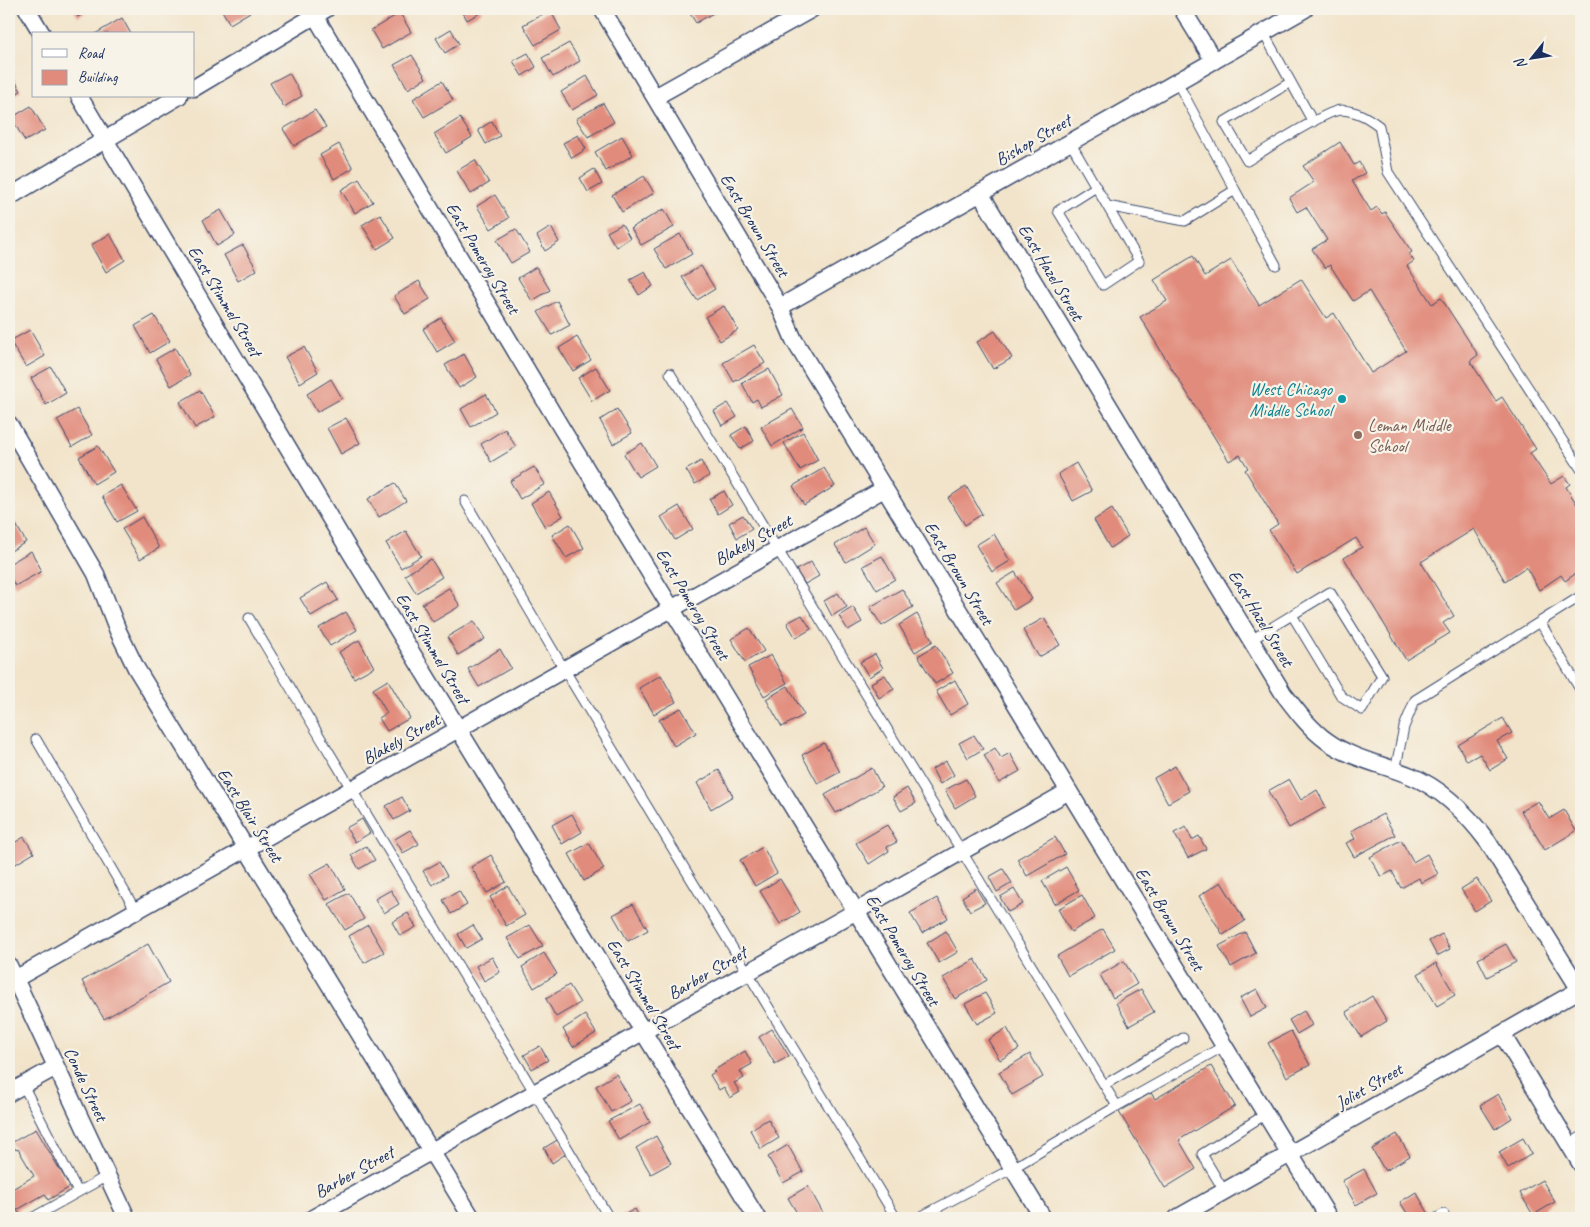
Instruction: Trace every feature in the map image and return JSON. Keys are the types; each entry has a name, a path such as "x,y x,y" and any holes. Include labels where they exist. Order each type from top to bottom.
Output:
{"street":[{"path":"27,9 41,32"},
{"name":"East Brown Street","path":"602,9 780,307 794,340 1329,1218"},
{"path":"655,97 812,9"},
{"path":"1182,9 1214,60"},
{"name":"Bishop Street","path":"780,307 1305,9"},
{"path":"195,87 317,11"},
{"name":"East Pomeroy Street","path":"317,11 562,430 1044,1218"},
{"name":"East Stimmel Street","path":"80,98 344,541 757,1218"},
{"path":"9,197 176,98"},
{"name":"East Hazel Street","path":"980,194 1283,693 1311,728 1327,741 1349,754 1411,776 1428,785 1460,808 1488,842 1580,990"},
{"name":"East Blair Street","path":"9,424 96,574 118,631 136,668 472,1218"},
{"name":"Blakely Street","path":"12,972 136,911 884,489"},
{"name":"Barber Street","path":"313,1218 1069,791"},
{"name":"Conde Street","path":"12,972 126,1218"},
{"name":"Joliet Street","path":"1177,1218 1580,990"},
{"path":"1502,1034 1575,1140 1581,1164"},
{"path":"16,1089 56,1067"}],"lane":[{"path":"1263,32 1312,122"},
{"path":"1177,82 1276,266"},
{"path":"1291,82 1224,122 1247,161 1312,122 1339,110 1362,114 1379,126 1388,172 1581,468"},
{"path":"1070,142 1107,206 1139,262 1103,285 1058,211 1096,187"},
{"path":"1107,206 1185,221 1235,190"},
{"path":"670,373 1117,1106"},
{"path":"465,501 564,669 896,1218"},
{"path":"1251,640 1292,615 1330,592 1382,676 1362,710 1341,696 1292,615"},
{"path":"1394,770 1404,727 1415,700 1581,596"},
{"path":"249,618 609,1218"},
{"path":"1540,622 1581,691"},
{"path":"36,739 136,911"},
{"path":"1104,1085 1183,1038"},
{"path":"918,1218 1013,1168 1117,1106 1224,1046"},
{"path":"16,1089 78,1192"},
{"path":"1224,1192 1202,1154 1266,1114"},
{"path":"32,1218 107,1176"}],"building":[{"path":"73,9 91,9 78,17"},
{"path":"221,9 255,9 230,24"},
{"path":"461,9 480,9 482,12 467,20"},
{"path":"687,9 720,9 696,23"},
{"path":"550,10 561,30 535,45 523,25"},
{"path":"400,13 411,32 382,49 371,30"},
{"path":"122,18 130,32 98,32"},
{"path":"451,29 459,44 445,53 436,38"},
{"path":"569,43 580,61 553,77 542,58"},
{"path":"528,53 536,67 522,76 513,61"},
{"path":"412,55 426,78 408,89 394,65"},
{"path":"9,72 21,91 9,98"},
{"path":"289,73 302,96 284,107 270,83"},
{"path":"587,76 598,95 572,110 561,92"},
{"path":"442,81 453,100 424,117 413,99"},
{"path":"603,103 614,122 588,137 576,119"},
{"path":"31,106 45,130 25,141 11,118"},
{"path":"315,110 326,127 294,146 283,129"},
{"path":"460,118 472,137 446,153 434,134"},
{"path":"492,121 500,136 486,144 478,130"},
{"path":"578,135 586,149 572,158 563,143"},
{"path":"622,136 633,155 606,171 595,152"},
{"name":"West Chicago Middle School","path":"1340,142 1354,165 1359,162 1365,173 1352,181 1371,211 1377,207 1382,214 1385,212 1412,252 1409,254 1414,261 1407,266 1432,304 1441,298 1478,355 1470,361 1496,401 1502,397 1536,449 1530,453 1551,484 1564,476 1570,484 1566,487 1581,511 1581,559 1578,561 1581,565 1581,570 1565,581 1561,575 1539,590 1526,567 1505,581 1474,529 1421,562 1454,616 1443,623 1450,633 1406,660 1344,558 1362,547 1356,538 1297,574 1269,530 1278,524 1245,470 1248,468 1240,455 1229,461 1140,317 1167,301 1154,280 1193,256 1205,276 1231,260 1259,305 1301,279 1326,318 1334,313 1371,373 1406,351 1369,291 1353,301 1330,265 1325,268 1312,249 1327,240 1306,207 1297,212 1289,198 1314,182 1303,166"},
{"path":"339,144 353,168 334,179 320,155"},
{"path":"475,160 489,183 471,194 457,171"},
{"path":"594,169 602,184 588,192 580,178"},
{"path":"644,176 654,193 622,212 612,195"},
{"path":"359,179 373,202 355,213 341,190"},
{"path":"495,195 509,218 491,229 477,206"},
{"path":"664,209 674,227 641,245 631,228"},
{"path":"221,210 235,235 217,246 203,220"},
{"path":"380,214 395,238 377,249 362,225"},
{"path":"622,224 630,238 616,247 607,232"},
{"path":"551,227 559,242 545,251 537,236"},
{"path":"516,229 530,252 511,263 497,240"},
{"path":"110,234 125,260 106,272 91,245"},
{"path":"680,234 692,254 666,269 654,249"},
{"path":"243,245 257,270 238,281 224,255"},
{"path":"701,266 715,289 697,300 682,277"},
{"path":"536,267 550,290 532,301 518,278"},
{"path":"645,272 653,286 639,295 630,280"},
{"path":"419,281 430,299 405,314 394,296"},
{"path":"557,301 570,325 552,335 538,312"},
{"path":"724,306 738,330 720,341 705,317"},
{"path":"154,315 170,341 150,353 135,326"},
{"path":"441,318 455,341 437,352 423,329"},
{"path":"30,330 45,356 26,367 10,341"},
{"path":"995,331 1012,358 993,369 977,342"},
{"path":"577,337 591,360 573,371 559,348"},
{"path":"754,345 765,363 734,382 723,363"},
{"path":"304,347 318,372 300,383 285,357"},
{"path":"175,348 190,375 171,386 156,359"},
{"path":"464,354 477,377 459,388 445,365"},
{"path":"51,367 66,393 46,405 31,378"},
{"path":"596,367 610,390 592,401 578,378"},
{"path":"769,369 783,395 761,407 757,399 752,402 742,383"},
{"path":"331,379 342,398 317,412 307,394"},
{"path":"200,390 215,417 195,428 180,402"},
{"path":"486,394 496,412 471,427 461,409"},
{"path":"728,403 737,417 722,426 714,411"},
{"path":"77,409 92,435 72,447 57,420"},
{"path":"617,409 632,433 613,444 600,420"},
{"path":"792,409 803,427 772,446 761,427"},
{"path":"346,418 360,443 341,454 327,428"},
{"path":"746,426 754,441 740,449 731,435"},
{"path":"505,429 516,447 491,462 481,444"},
{"path":"803,432 818,460 800,470 784,443"},
{"path":"642,443 656,466 638,477 624,454"},
{"path":"98,446 114,472 94,484 79,457"},
{"path":"701,461 709,476 695,484 686,470"},
{"path":"1076,463 1092,491 1073,501 1058,474"},
{"path":"534,467 545,484 520,499 510,481"},
{"path":"824,468 835,486 804,505 793,486"},
{"path":"395,483 406,501 379,517 368,499"},
{"path":"121,485 137,511 117,522 102,496"},
{"path":"966,486 982,514 965,525 948,498"},
{"path":"724,491 732,505 718,514 709,499"},
{"path":"549,492 563,516 545,527 531,503"},
{"path":"679,506 693,529 675,540 661,517"},
{"path":"1112,509 1128,536 1110,548 1094,520"},
{"path":"743,515 752,529 737,538 729,523"},
{"path":"11,516 26,542 9,552 9,517"},
{"path":"142,517 159,548 140,559 122,529"},
{"path":"570,524 584,548 566,558 552,535"},
{"path":"864,527 875,544 846,562 835,545"},
{"path":"406,531 421,556 401,568 386,543"},
{"path":"994,534 1010,561 992,572 976,545"},
{"path":"31,551 42,571 15,586 9,574 9,564"},
{"path":"882,556 895,579 877,590 863,566"},
{"path":"431,559 442,577 416,593 405,575"},
{"path":"811,562 819,576 805,584 796,570"},
{"path":"1015,572 1032,599 1014,610 997,583"},
{"path":"327,582 338,600 311,616 300,598"},
{"path":"449,588 460,606 433,622 422,604"},
{"path":"902,589 913,607 882,626 870,607"},
{"path":"838,593 847,607 832,616 824,601"},
{"path":"853,607 862,622 848,630 839,616"},
{"path":"346,612 357,630 330,646 319,628"},
{"path":"917,614 933,641 915,652 899,625"},
{"path":"802,615 811,629 796,638 787,623"},
{"path":"1044,618 1060,645 1039,657 1023,630"},
{"path":"474,621 485,639 458,655 447,637"},
{"path":"749,628 764,651 745,662 731,639"},
{"path":"359,640 374,667 354,678 339,652"},
{"path":"936,645 953,673 935,684 918,656"},
{"path":"500,649 511,668 479,687 468,669"},
{"path":"875,654 883,668 869,677 860,662"},
{"path":"771,655 787,683 764,696 748,667"},
{"path":"661,675 676,702 654,714 639,688"},
{"path":"885,675 894,689 879,698 871,683"},
{"path":"388,680 410,718 387,731 379,718 387,713 373,689"},
{"path":"955,680 968,704 950,715 936,691"},
{"path":"788,686 804,715 782,727 766,699"},
{"path":"681,708 696,733 674,746 659,720"},
{"path":"1503,718 1512,733 1497,741 1508,759 1490,770 1480,754 1467,761 1458,745"},
{"path":"974,735 983,749 968,758 959,743"},
{"path":"824,743 840,772 818,784 802,755"},
{"path":"995,748 1001,758 1010,753 1020,771 999,783 984,755"},
{"path":"946,761 954,775 940,784 932,769"},
{"path":"1175,766 1189,791 1168,803 1154,778"},
{"path":"872,768 882,787 836,813 825,795"},
{"path":"719,770 733,796 711,809 697,783"},
{"path":"966,779 975,796 955,808 945,790"},
{"path":"1289,779 1301,800 1317,790 1326,807 1289,828 1268,791"},
{"path":"907,788 916,803 901,811 893,797"},
{"path":"402,797 410,811 394,820 386,806"},
{"path":"1538,801 1549,819 1564,810 1576,831 1545,850 1521,811"},
{"path":"572,814 582,832 562,844 552,825"},
{"path":"1383,814 1395,835 1354,857 1346,843 1355,839 1351,831"},
{"path":"362,819 370,833 355,842 346,828"},
{"path":"887,825 897,842 887,847 889,851 869,864 856,843"},
{"path":"1186,827 1192,840 1199,836 1206,849 1188,858 1174,833"},
{"path":"410,830 419,844 403,853 395,839"},
{"path":"24,837 34,853 9,868 9,846"},
{"path":"1055,837 1065,854 1027,876 1017,859"},
{"path":"1401,840 1413,862 1427,854 1438,874 1421,883 1419,878 1401,888 1392,871 1381,877 1370,857"},
{"path":"589,843 604,869 584,881 569,854"},
{"path":"366,846 375,860 359,869 351,855"},
{"path":"763,847 777,873 755,886 740,860"},
{"path":"491,855 506,882 487,893 471,867"},
{"path":"439,862 447,876 432,885 423,871"},
{"path":"330,863 345,889 326,900 310,874"},
{"path":"1066,867 1079,890 1055,904 1042,881"},
{"path":"1003,869 1012,883 997,892 989,877"},
{"path":"780,879 800,912 780,924 760,891"},
{"path":"1477,879 1491,901 1475,911 1461,889"},
{"path":"1221,882 1245,921 1223,935 1199,896"},
{"path":"508,886 525,915 506,926 490,897"},
{"path":"976,888 985,903 970,911 962,897"},
{"path":"1014,889 1023,904 1008,912 1000,897"},
{"path":"391,890 399,904 384,913 375,899"},
{"path":"459,891 467,905 451,914 443,900"},
{"path":"349,893 364,919 345,930 329,904"},
{"path":"1082,895 1095,918 1071,932 1058,909"},
{"path":"937,898 948,918 922,933 910,913"},
{"path":"633,904 648,930 628,941 613,915"},
{"path":"408,913 416,927 400,936 392,922"},
{"path":"368,925 384,952 364,963 349,936"},
{"path":"473,925 482,939 466,948 458,934"},
{"path":"530,925 543,946 520,959 507,938"},
{"path":"1103,929 1115,949 1068,976 1057,956"},
{"path":"946,931 958,952 939,963 927,943"},
{"path":"1245,932 1256,953 1231,967 1219,946"},
{"path":"1442,934 1450,949 1437,956 1429,941"},
{"path":"148,944 169,982 104,1019 82,981"},
{"path":"1506,944 1516,962 1487,977 1478,959"},
{"path":"544,953 557,974 534,988 522,967"},
{"path":"492,957 500,972 484,981 476,966"},
{"path":"975,959 987,980 955,999 943,978"},
{"path":"1124,961 1137,984 1113,998 1100,975"},
{"path":"1436,963 1455,995 1437,1006 1418,974"},
{"path":"569,985 580,1003 556,1017 546,999"},
{"path":"1141,989 1154,1012 1129,1026 1116,1003"},
{"path":"1257,989 1267,1008 1250,1017 1240,998"},
{"path":"985,993 997,1013 977,1024 965,1004"},
{"path":"1372,996 1387,1021 1361,1037 1346,1012"},
{"path":"1304,1011 1312,1025 1297,1034 1289,1020"},
{"path":"585,1015 596,1033 573,1047 563,1029"},
{"path":"1007,1028 1019,1049 1000,1060 988,1040"},
{"path":"772,1029 789,1056 775,1064 759,1037"},
{"path":"1291,1031 1310,1065 1287,1077 1268,1043"},
{"path":"540,1046 548,1060 532,1069 524,1055"},
{"path":"745,1051 752,1064 740,1071 744,1078 734,1083 740,1092 730,1098 724,1087 719,1090 710,1075 715,1072 713,1071"},
{"path":"1030,1054 1043,1077 1012,1095 999,1072"},
{"path":"1211,1066 1235,1106 1179,1140 1196,1169 1165,1188 1119,1112 1151,1093 1155,1099"},
{"path":"616,1074 631,1101 611,1112 596,1086"},
{"path":"1498,1094 1512,1118 1495,1129 1480,1105"},
{"path":"640,1104 650,1122 619,1140 608,1121"},
{"path":"768,1119 779,1138 761,1149 750,1130"},
{"path":"36,1129 70,1187 48,1200 45,1194 17,1210 20,1214 9,1218 9,1191 34,1176 18,1149 16,1150 11,1143"},
{"path":"1397,1134 1410,1156 1385,1171 1372,1149"},
{"path":"656,1136 671,1163 651,1174 636,1148"},
{"path":"1523,1138 1532,1154 1508,1168 1499,1152"},
{"path":"559,1139 567,1153 552,1163 544,1148"},
{"path":"788,1145 803,1172 783,1183 768,1157"},
{"path":"1364,1169 1377,1193 1356,1205 1342,1181"},
{"path":"1542,1180 1555,1202 1533,1215 1520,1193"},
{"path":"808,1186 823,1213 813,1218 800,1218 788,1198"},
{"path":"1416,1192 1429,1214 1423,1218 1410,1218 1400,1202"},
{"path":"635,1209 640,1218 618,1218"}],"place":[{"name":"West Chicago Middle School","path":"1342,399"},
{"name":"Leman Middle School","path":"1358,435"}]}
